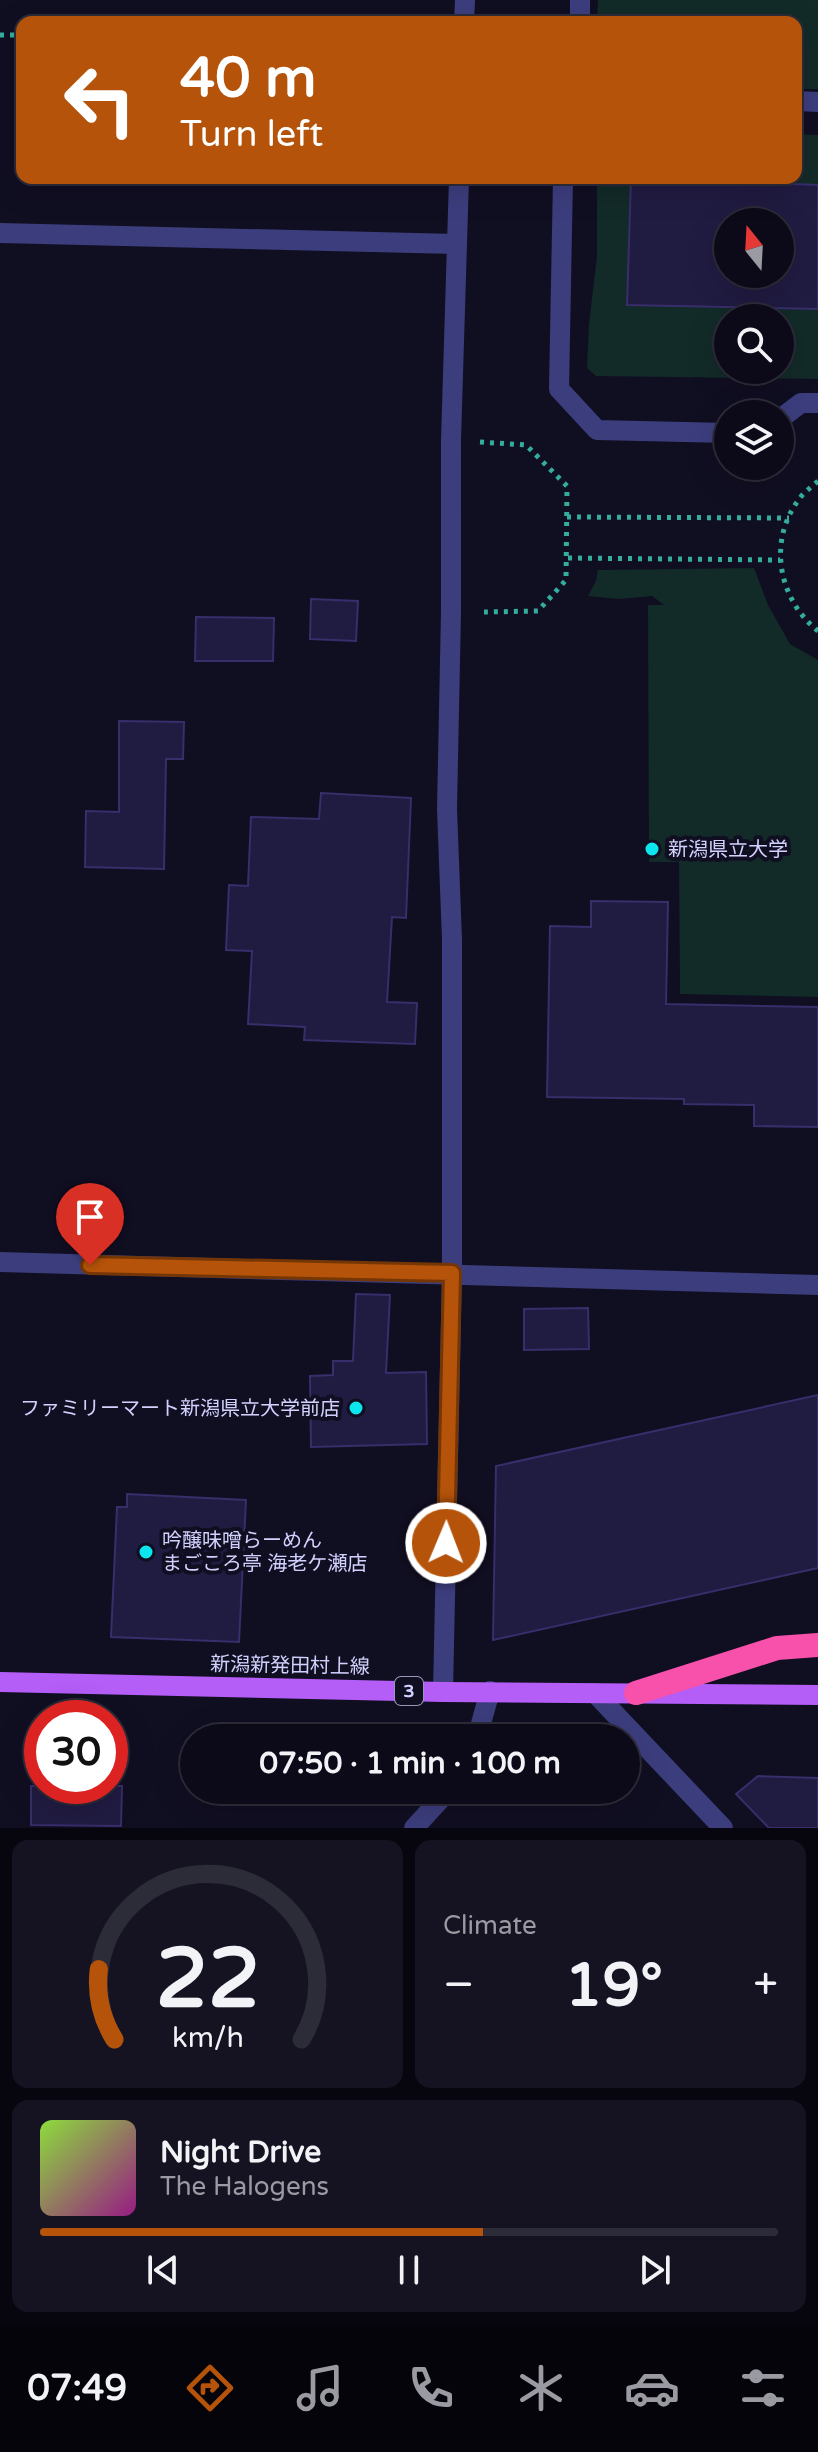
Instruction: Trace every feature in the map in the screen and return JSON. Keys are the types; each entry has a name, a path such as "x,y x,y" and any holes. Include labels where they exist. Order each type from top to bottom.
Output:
{"highway":[{"path":"636,1693 777,1648 818,1645"}],"main road":[{"name":"新潟新発田村上線","path":"0,1682 443,1692 818,1695"}],"street":[{"path":"443,1692 452,1273 452,940 447,809 451,440 459,184"},
{"path":"563,184 559,389 597,430 714,433"},
{"path":"0,233 456,244"},
{"path":"794,408 801,403 818,403"},
{"path":"0,1262 818,1285"},
{"path":"481,1724 490,1691"},
{"path":"595,1693 723,1828"},
{"path":"414,1828 436,1804"}],"path":[{"path":"451,440 526,445 567,486 568,558 566,580 538,611 451,612"},
{"path":"818,481 799,498 784,527 780,560 786,592 804,620 818,631"},
{"path":"567,517 789,518"},
{"path":"568,558 780,560"}],"green space":[{"path":"598,0 818,0 818,89 802,89 802,16 597,16"},
{"path":"802,134 818,135 818,379 794,379 794,304 714,304 714,378 596,376 587,368 597,256 597,184 802,184"},
{"path":"754,568 768,605 790,644 818,660 818,997 680,994 679,862 649,862 648,605 664,605 652,596 619,599 588,596 598,570"}],"building":[{"path":"631,184 818,185 818,309 794,308 794,304 627,305"},
{"path":"311,599 358,601 356,641 310,639"},
{"path":"196,617 274,618 273,661 195,661"},
{"path":"119,721 184,722 183,759 166,759 164,869 85,867 86,811 119,812"},
{"path":"321,793 411,798 406,918 392,917 387,1002 417,1003 415,1044 304,1040 305,1027 248,1024 252,951 226,950 229,885 248,886 251,817 319,819"},
{"path":"591,901 668,902 666,1004 818,1007 818,1127 754,1126 754,1105 684,1104 684,1099 547,1097 550,926 591,927"},
{"path":"356,1294 390,1295 386,1373 426,1372 427,1444 311,1447 310,1376 333,1375 333,1361 353,1361"},
{"path":"588,1308 589,1349 524,1350 524,1309"},
{"path":"818,1395 818,1568 493,1640 496,1466"},
{"path":"127,1494 246,1500 239,1642 111,1637 117,1507 127,1507"},
{"path":"758,1776 818,1778 818,1828 769,1828 736,1794"},
{"path":"31,1804 122,1804 121,1826 31,1825"}],"place":[{"name":"新潟県立大学","path":"652,849"},
{"name":"ファミリーマート新潟県立大学前店","path":"356,1408"},
{"name":"吟醸味噌らーめん まごころ亭 海老ケ瀬店","path":"146,1552"}],"route":[{"path":"90,1265 452,1273 446,1543"}]}
